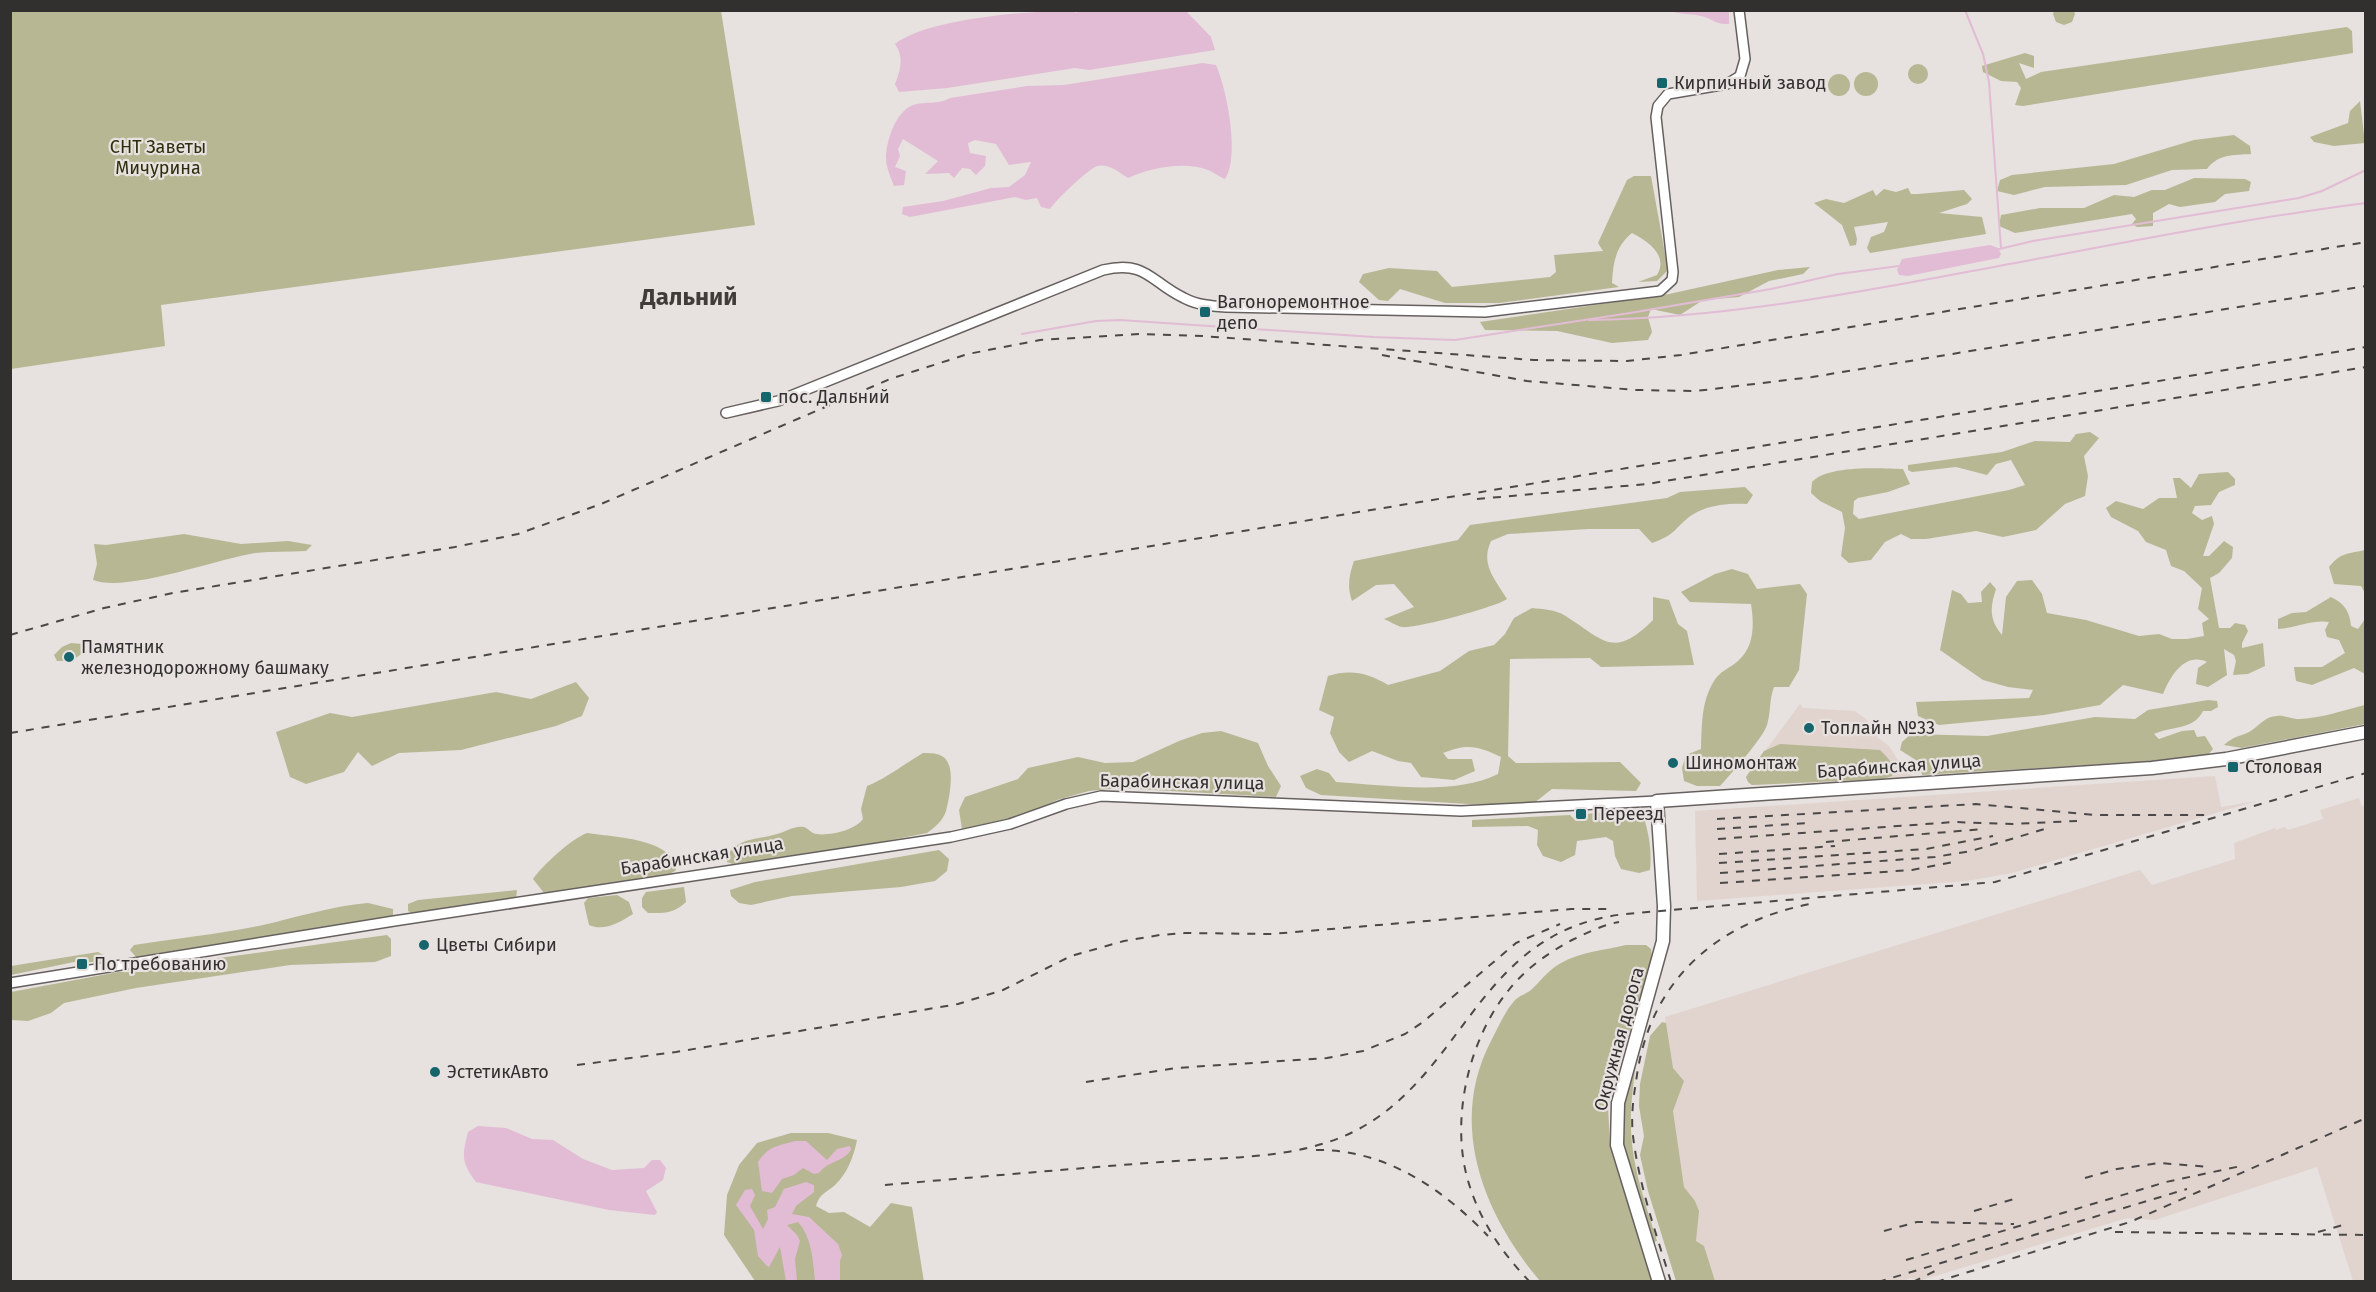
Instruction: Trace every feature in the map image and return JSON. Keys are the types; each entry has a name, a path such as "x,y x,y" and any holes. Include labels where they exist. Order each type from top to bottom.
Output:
{"main road":[{"name":"Барабинская улица","path":"1657,801 2152,768 2226,759 2366,732"},
{"name":"Окружная дорога","path":"1657,801 1664,906 1663,940 1618,1103 1615,1131 1617,1145 1659,1281"}],"street":[{"path":"726,413 788,398 1103,270 1118,267 1137,268 1196,303 1226,306 1485,312 1660,291 1672,280 1673,272 1658,133 1658,106 1668,94 1727,84 1740,76 1745,59 1739,10"},
{"name":"Барабинская улица","path":"10,983 394,921 951,837 1010,824 1066,804 1101,796 1461,812 1657,801"}],"shaded area":[{"path":"1079,10 1186,11 1211,37 1215,50 1089,70 1075,68 947,88 899,92 895,84 901,63 895,44 910,35 954,22 1007,14 1073,11 1076,13"},
{"path":"1671,11 1729,11 1729,24 1697,15"},
{"path":"1203,63 1216,65 1228,106 1232,139 1229,169 1225,179 1208,170 1188,166 1146,171 1128,178 1101,165 1079,179 1050,209 1041,207 1037,198 1026,200 1015,197 910,217 902,214 903,207 943,201 991,188 1009,187 1025,175 1031,162 1009,165 996,144 975,140 968,143 970,153 986,156 985,166 976,175 970,169 962,168 954,178 949,173 925,174 938,161 903,139 898,149 900,156 895,167 906,171 904,185 894,186 886,161 886,151 893,127 907,108 950,98 1027,86 1064,85"},
{"path":"1990,245 1998,248 2001,254 1999,258 1908,276 1899,275 1897,270 1902,259"},
{"path":"1800,704 1803,708 1855,711 1867,720 1878,738 1889,746 1905,771 1915,778 1752,785 1746,777"},
{"path":"2215,776 2221,807 2257,801 2012,873 1967,881 1697,901 1695,811"},
{"path":"2359,798 2361,806 2366,805 2365,1281 2353,1281 2317,1167 2155,1220 2127,1218 1919,1281 1910,1278 1901,1282 1687,1281 1665,1017 2140,870 2152,885 2235,859 2234,843 2275,828 2276,830 2285,827 2288,830 2323,819 2320,810"},
{"path":"478,1126 506,1128 532,1139 553,1140 583,1159 612,1170 644,1168 652,1160 660,1160 666,1168 663,1180 646,1191 657,1212 655,1215 609,1210 476,1182 465,1164 464,1153 468,1132"},
{"path":"795,1141 806,1141 827,1160 837,1149 850,1146 851,1150 819,1173 814,1174 803,1168 794,1175 782,1179 772,1193 762,1191 758,1162 770,1150"},
{"path":"806,1182 814,1185 814,1192 796,1206 792,1214 809,1217 838,1244 842,1255 840,1281 815,1281 809,1242 798,1222 787,1225 800,1241 795,1259 797,1281 786,1281 780,1247 769,1267 767,1266 758,1256 754,1230 736,1205 745,1190 752,1189 755,1195 750,1206 763,1229 768,1219 767,1210 775,1207 784,1189"}],"green space":[{"name":"СНТ Заветы Мичурина","path":"11,11 721,11 755,225 161,305 165,346 11,369"},
{"path":"2054,11 2074,11 2075,14 2072,22 2064,25 2056,22"},
{"path":"2347,27 2352,31 2353,53 2023,106 2015,105 2021,88 2017,82 2001,81 1983,72 1982,66 2025,53 2034,56 2034,68 2019,63 2026,79 2041,72"},
{"path":"1918,64 1925,67 1928,74 1925,81 1918,84 1911,81 1908,74 1911,67"},
{"path":"1866,72 1874,76 1878,84 1874,92 1866,96 1858,92 1854,84 1858,76"},
{"path":"1839,74 1847,77 1850,85 1847,93 1839,96 1831,93 1828,85 1831,77"},
{"path":"2360,101 2365,143 2334,146 2314,142 2310,137 2348,123 2350,111"},
{"path":"2234,135 2250,146 2251,154 2221,158 2207,169 2172,170 2126,185 2045,187 2014,195 1997,191 2000,180 2012,175 2114,164 2194,140"},
{"path":"1634,176 1651,176 1668,270 1657,281 1638,282 1657,275 1660,261 1650,245 1632,233 1622,243 1615,261 1612,283 1619,287 1499,303 1445,303 1400,289 1388,301 1379,300 1359,282 1363,274 1389,268 1437,271 1452,287 1550,277 1556,272 1554,255 1603,251 1598,243 1627,180"},
{"path":"2194,178 2245,179 2251,182 2249,191 2225,194 2215,202 2180,207 2169,204 2153,213 2153,226 2137,227 2132,224 2136,219 2132,214 2015,233 1999,226 2001,215 2040,208 2084,208 2114,195 2134,197 2152,190 2165,190"},
{"path":"1908,188 1911,194 1964,190 1972,199 1967,204 1939,213 1982,217 1986,234 1870,253 1867,248 1871,237 1884,232 1888,222 1854,227 1856,245 1850,246 1842,225 1814,203 1826,199 1844,203 1873,190 1876,196 1884,189 1896,192"},
{"path":"1810,267 1803,274 1769,281 1739,297 1703,300 1680,315 1651,309 1648,317 1652,332 1648,340 1612,343 1557,331 1485,330 1480,322 1669,294 1778,270"},
{"path":"2090,432 2099,438 2084,456 2088,476 2085,496 2065,504 2036,530 2003,537 1976,531 1926,539 1911,539 1901,534 1885,542 1871,560 1849,563 1841,556 1845,528 1842,512 1820,501 1811,493 1812,482 1829,473 1854,469 1903,469 1910,484 1854,501 1853,514 1859,519 2009,490 2025,485 2011,460 1996,464 1987,475 1956,467 1912,472 1908,470 1908,465 2002,452 2035,441 2070,442 2076,434"},
{"path":"2228,472 2235,479 2235,485 2219,492 2211,505 2195,506 2192,513 2202,520 2212,516 2214,524 2203,556 2209,556 2224,541 2233,547 2232,558 2219,573 2210,578 2219,628 2230,628 2235,623 2245,625 2248,631 2242,648 2263,643 2265,666 2248,674 2233,675 2236,661 2234,655 2224,649 2227,675 2208,687 2196,684 2198,668 2207,662 2192,660 2180,667 2163,694 2123,685 2100,705 2044,715 1939,725 1918,716 1916,702 2029,698 2033,690 2008,687 1983,680 1940,650 1952,590 1961,594 1968,603 1982,602 1981,592 1990,582 1996,589 1992,608 1993,619 2002,635 2006,597 2017,581 2032,580 2042,594 2047,613 2086,620 2139,636 2159,634 2172,639 2187,639 2204,636 2202,623 2209,619 2198,609 2202,588 2184,571 2171,566 2166,550 2146,542 2138,531 2111,517 2106,508 2116,501 2143,509 2159,498 2177,498 2173,478 2180,478 2191,488 2199,474"},
{"path":"1745,487 1753,495 1747,504 1709,507 1689,517 1670,535 1652,543 1639,529 1588,529 1508,534 1491,541 1487,557 1488,565 1507,599 1455,617 1410,627 1398,626 1384,619 1414,607 1394,584 1376,585 1352,601 1350,596 1349,581 1354,561 1458,540 1470,525 1667,498 1680,492"},
{"path":"184,534 241,544 288,541 312,545 306,551 238,556 149,579 108,583 93,580 97,564 94,544 106,545"},
{"path":"2365,550 2365,593 2361,586 2334,584 2329,567 2333,562 2345,554"},
{"path":"1732,569 1748,574 1757,589 1800,584 1807,594 1799,670 1789,687 1774,687 1767,725 1731,774 1720,786 1697,786 1684,781 1682,768 1686,755 1701,749 1703,714 1710,689 1722,672 1744,655 1752,634 1753,619 1751,604 1690,602 1681,592 1715,574"},
{"path":"1653,597 1669,600 1678,624 1687,631 1694,665 1601,667 1590,658 1510,659 1508,756 1516,763 1620,762 1641,783 1636,791 1552,789 1534,803 1485,805 1321,795 1306,788 1300,776 1317,769 1329,773 1336,782 1397,787 1461,785 1481,781 1498,774 1501,757 1473,747 1443,753 1448,759 1472,759 1475,771 1454,780 1421,777 1411,763 1398,761 1372,751 1349,762 1339,752 1330,733 1334,717 1319,710 1328,676 1359,673 1388,685 1440,671 1469,651 1494,645 1505,634 1514,618 1532,608 1561,613 1599,638 1618,643 1628,640 1653,620"},
{"path":"2331,597 2346,608 2351,626 2358,629 2365,619 2365,674 2354,668 2312,685 2296,681 2294,667 2322,667 2345,653 2339,640 2327,637 2325,630 2329,622 2278,629 2278,619 2292,613 2306,612"},
{"path":"71,643 82,644 84,652 73,660 72,650 65,652 70,661 57,661 54,655 62,647"},
{"path":"576,682 589,698 582,716 556,726 461,750 399,753 372,766 358,752 344,772 306,784 290,777 276,732 330,713 352,717 496,692 531,699"},
{"path":"2208,700 2217,701 2218,707 2211,711 2203,711 2188,725 2154,734 2159,739 2182,731 2194,730 2197,737 2205,736 2213,749 2205,758 1922,775 1919,762 1900,750 1902,742 1911,734 1987,736 2095,717 2135,719 2148,710"},
{"path":"2365,705 2365,724 2242,748 2224,745 2273,716 2309,718"},
{"path":"1221,731 1258,743 1268,766 1281,786 1276,797 1119,788 1089,791 1057,800 1029,814 962,829 959,810 965,797 1018,779 1028,768 1078,757 1105,763 1133,762 1179,741 1202,733"},
{"path":"1780,744 1880,750 1890,762 1893,769 1892,776 1883,779 1752,785 1748,782 1746,777 1764,751"},
{"path":"923,753 944,757 951,773 950,794 945,815 927,833 829,852 733,864 727,862 727,856 737,845 749,840 797,827 804,827 814,833 822,834 835,833 854,826 863,819 861,809 867,786"},
{"path":"1629,810 1643,815 1647,829 1651,856 1650,870 1639,873 1621,869 1615,856 1613,841 1606,837 1577,841 1575,855 1561,862 1543,856 1537,845 1538,830 1528,826 1472,827 1472,820 1570,815 1576,821 1585,814"},
{"path":"587,833 626,838 654,845 673,859 676,870 669,875 553,894 544,893 533,879 558,853"},
{"path":"939,850 949,859 947,871 935,881 901,887 792,896 751,905 739,903 731,896 730,890 755,882"},
{"path":"684,887 686,902 673,911 648,913 642,907 642,898 646,892"},
{"path":"517,890 516,898 414,914 408,911 408,904 418,900"},
{"path":"617,895 629,902 633,914 606,927 589,925 584,903 588,898"},
{"path":"368,903 393,909 393,918 136,957 130,950 134,945 247,928 328,909"},
{"path":"387,935 391,939 391,956 375,962 290,965 136,988 64,1003 51,1013 28,1021 11,1020 11,992 118,972 145,972 160,966"},
{"path":"1626,945 1646,945 1651,949 1653,965 1624,1047 1608,1106 1610,1147 1653,1281 1540,1281 1502,1227 1488,1197 1478,1166 1472,1135 1472,1103 1479,1071 1502,1019 1517,998 1531,990 1552,969 1568,959"},
{"path":"98,952 105,956 103,962 74,962 11,975 11,966"},
{"path":"1662,1022 1666,1023 1673,1068 1684,1081 1673,1111 1684,1187 1695,1201 1699,1211 1696,1241 1704,1246 1715,1281 1676,1281 1648,1191 1640,1155 1644,1136 1639,1106 1640,1084 1650,1036"},
{"path":"1637,1055 1632,1092 1632,1143 1640,1186 1657,1241 1651,1243 1623,1143 1623,1107"},
{"path":"791,1133 828,1133 857,1140 852,1158 843,1176 821,1196 816,1206 829,1213 844,1212 870,1227 891,1203 912,1207 924,1282 755,1281 724,1235 727,1195 739,1165 757,1143"}],"waterway":[{"path":"1965,10 1983,54 1989,82 2001,248"},
{"path":"1995,250 2033,241 2299,198 2322,191 2366,170"},
{"path":"1589,320 1686,315 1782,304 2217,226 2366,203"},
{"path":"1022,334 1096,321 1120,320 1373,337 1455,340 1630,313 1771,289 1838,274 1899,266"}],"railway":[{"path":"10,635 104,608 173,593 455,547 518,534 601,504 890,379 968,354 1040,340 1141,334 1202,336 1534,360 1627,361 1681,355 2366,242"},
{"path":"1382,355 1527,381 1636,390 1696,391 1812,377 2366,286"},
{"path":"10,733 2366,347"},
{"path":"1477,499 1647,484 2366,367"},
{"path":"885,1185 1259,1156 1308,1148 1353,1132 1391,1107 1423,1076 1504,975 1536,947 1575,926 1625,914 1995,882 2366,773"},
{"path":"1717,819 1976,804 2096,815 2205,815"},
{"path":"1718,839 1954,822 2013,824 2077,821"},
{"path":"1717,829 1809,823"},
{"path":"1720,873 1935,857 1971,851 2048,828"},
{"path":"1826,842 1984,829"},
{"path":"1719,863 1926,849 1993,836"},
{"path":"1719,854 1835,846"},
{"path":"1720,883 1912,870 1953,862"},
{"path":"1671,1282 1644,1191 1633,1136 1633,1102 1643,1047 1655,1015 1671,987 1692,963 1716,943 1744,926 1775,913 1810,904"},
{"path":"577,1065 676,1052 958,1004 1003,990 1071,956 1124,941 1160,935 1271,934 1571,909 1613,909"},
{"path":"1530,1282 1509,1259 1492,1234 1477,1206 1467,1177 1461,1129 1467,1080 1474,1055 1494,1010 1522,976 1546,956 1572,940 1619,922"},
{"path":"1086,1082 1176,1068 1327,1058 1363,1051 1405,1034 1423,1022 1516,943 1560,924"},
{"path":"1936,1282 2130,1222 2366,1118"},
{"path":"1316,1150 1341,1151 1388,1164 1431,1187 1470,1218 1488,1236"},
{"path":"2085,1178 2117,1169 2159,1163 2210,1167"},
{"path":"1906,1260 2166,1182 2241,1166"},
{"path":"1878,1282 2187,1189"},
{"path":"1974,1211 2014,1199"},
{"path":"1884,1231 1917,1222 2014,1224"},
{"path":"2318,1232 2343,1225"},
{"path":"2115,1232 2366,1235"},
{"path":"1913,1282 1935,1271"}],"place":[{"name":"Кирпичный завод","path":"1662,83"},
{"name":"Вагоноремонтное депо","path":"1205,312"},
{"name":"пос. Дальний","path":"766,397"},
{"name":"Памятник железнодорожному башмаку","path":"69,657"},
{"name":"Топлайн №33","path":"1809,728"},
{"name":"Шиномонтаж","path":"1673,763"},
{"name":"Столовая","path":"2233,767"},
{"name":"Переезд","path":"1581,814"},
{"name":"Цветы Сибири","path":"424,945"},
{"name":"По требованию","path":"82,964"},
{"name":"ЭстетикАвто","path":"435,1072"}],"district":[{"name":"Дальний","path":"689,297"}]}
